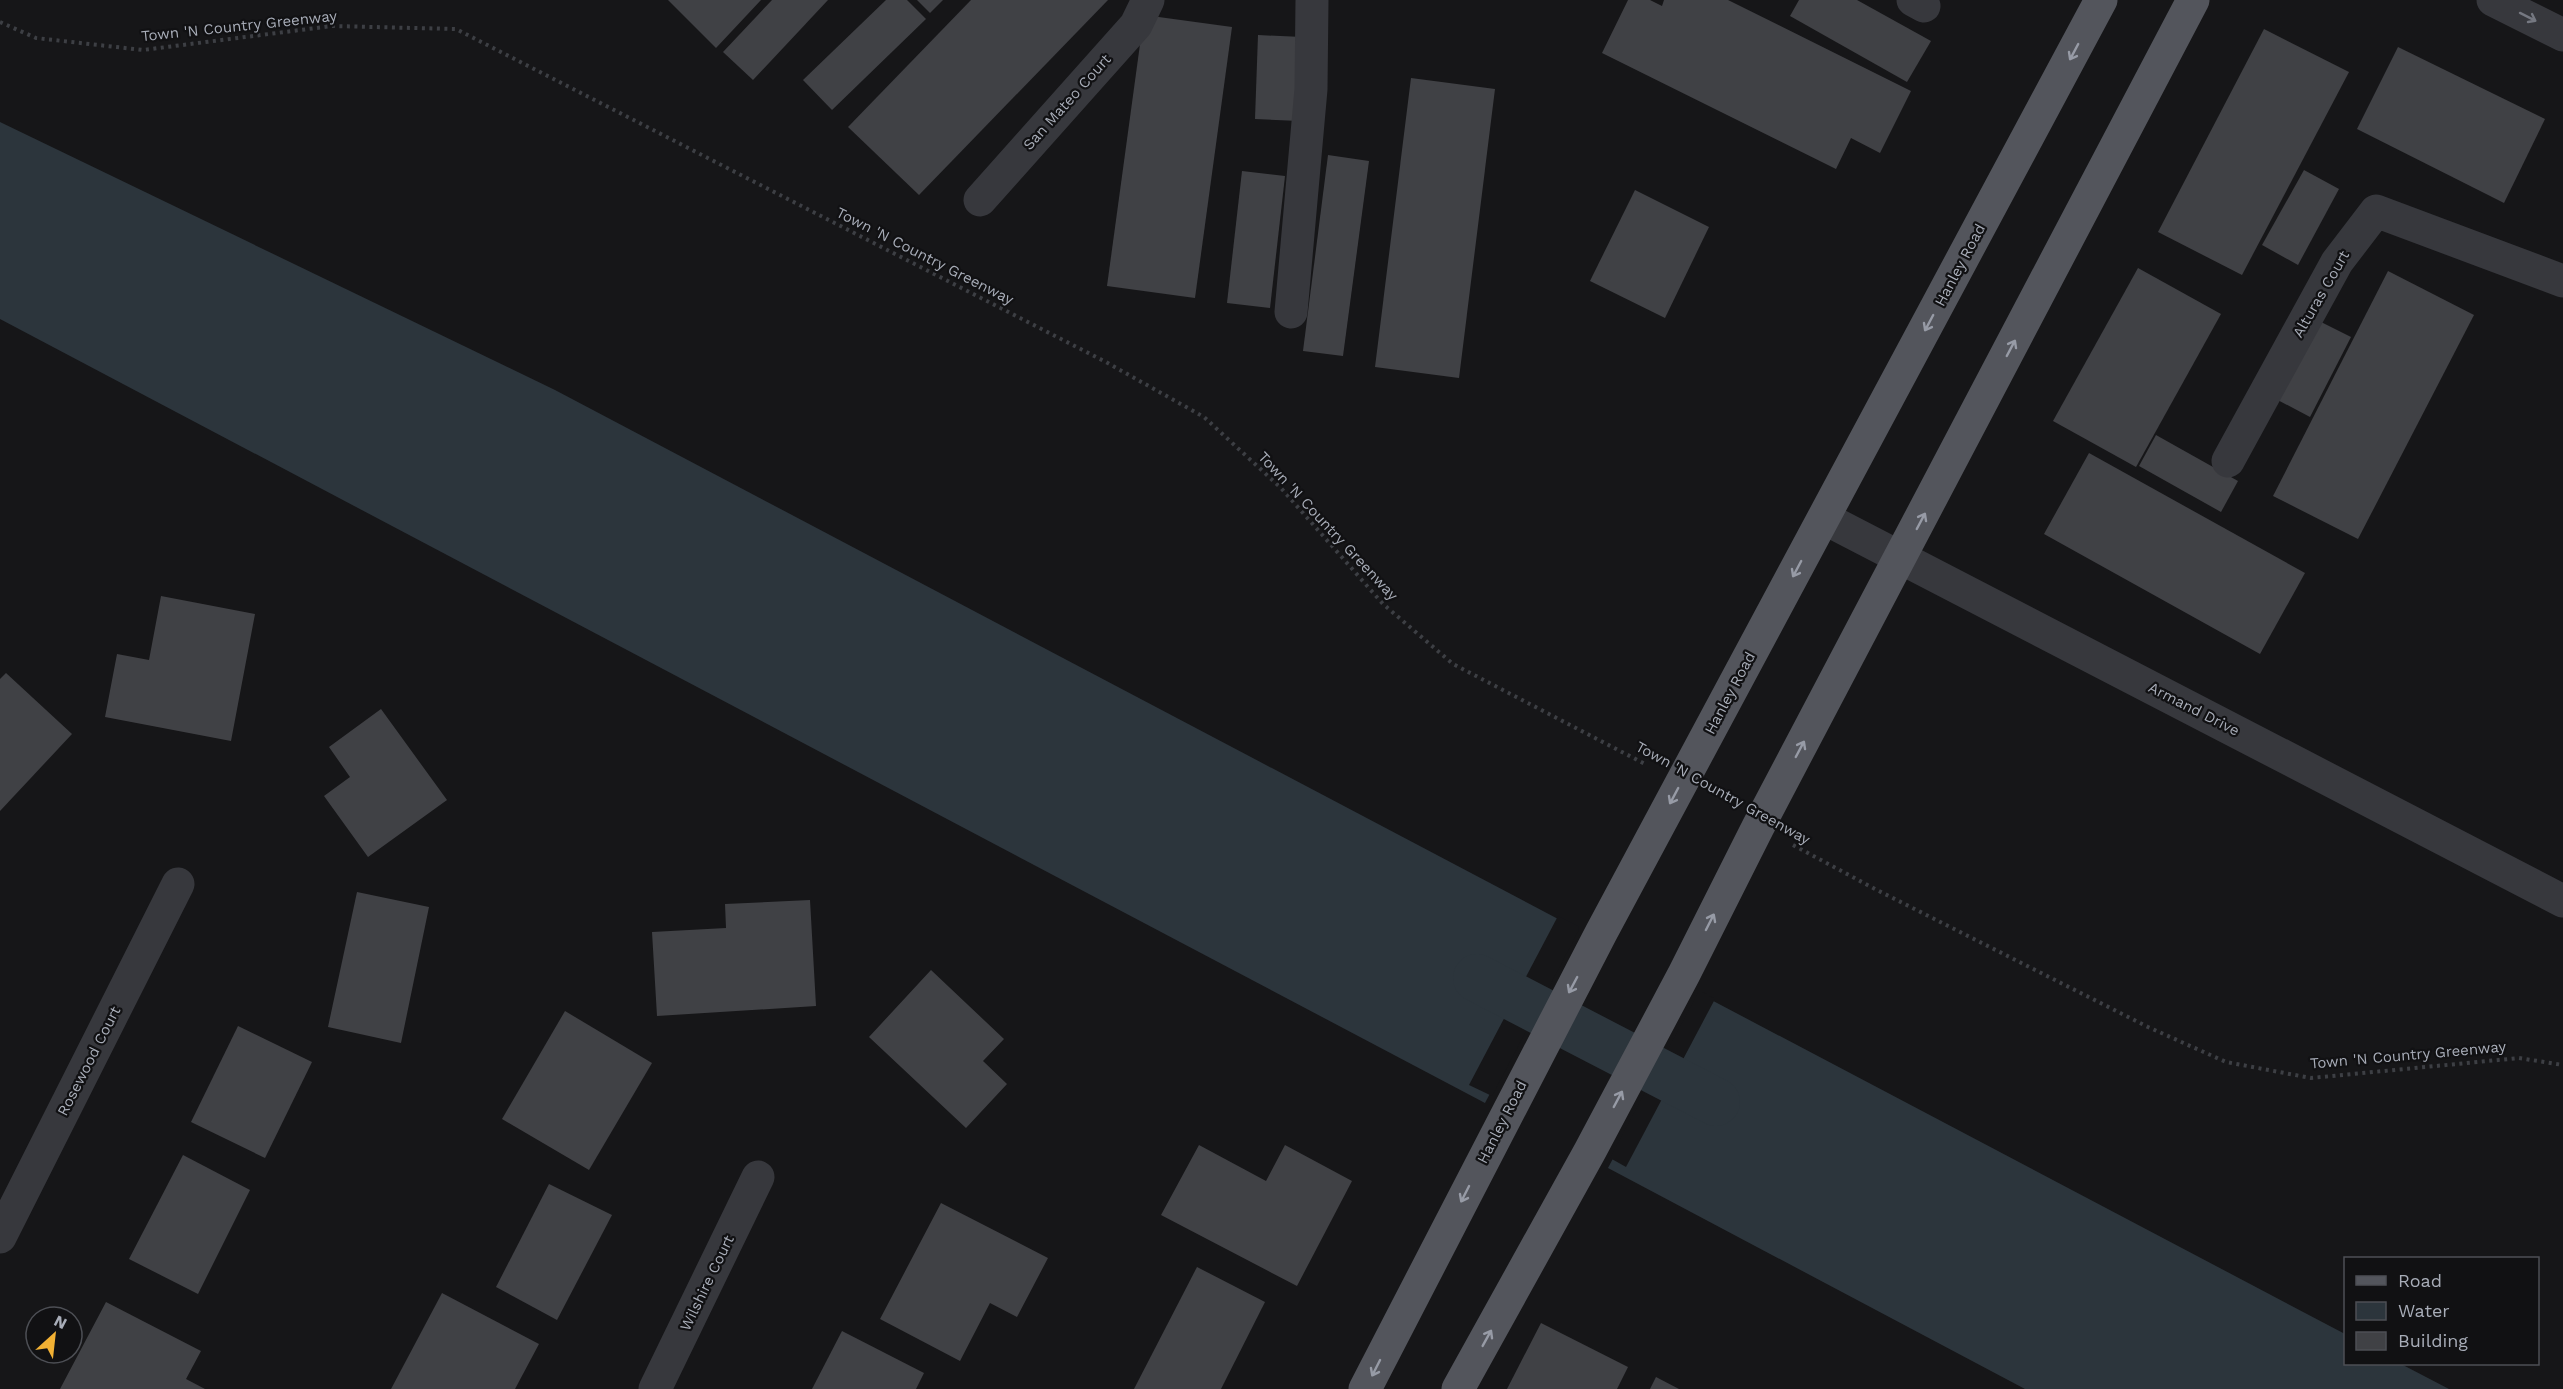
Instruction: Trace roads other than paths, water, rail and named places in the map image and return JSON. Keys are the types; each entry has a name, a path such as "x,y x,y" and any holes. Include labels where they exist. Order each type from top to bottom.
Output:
{"main road":[{"name":"Hanley Road","path":"1365,1389 1600,933 2102,0"},
{"path":"1458,1389 1684,974 1758,827 2193,0"}],"street":[{"name":"San Mateo Court","path":"980,200 1136,25 1148,0"},
{"path":"1291,312 1311,89 1312,0"},
{"path":"2493,0 2563,35"},
{"name":"Alturas Court","path":"2228,461 2337,262 2376,211 2563,281"},
{"name":"Armand Drive","path":"1824,518 2563,901"},
{"name":"Rosewood Court","path":"0,1237 178,884"},
{"name":"Wilshire Court","path":"656,1389 758,1176"}],"water":[{"path":"0,122 555,390 1577,929 1485,1103 0,319"},
{"path":"1700,994 2344,1333 2344,1365 2403,1365 2449,1389 2025,1389 1608,1168"}],"waterway":[{"path":"1477,978 1716,1102"}]}
